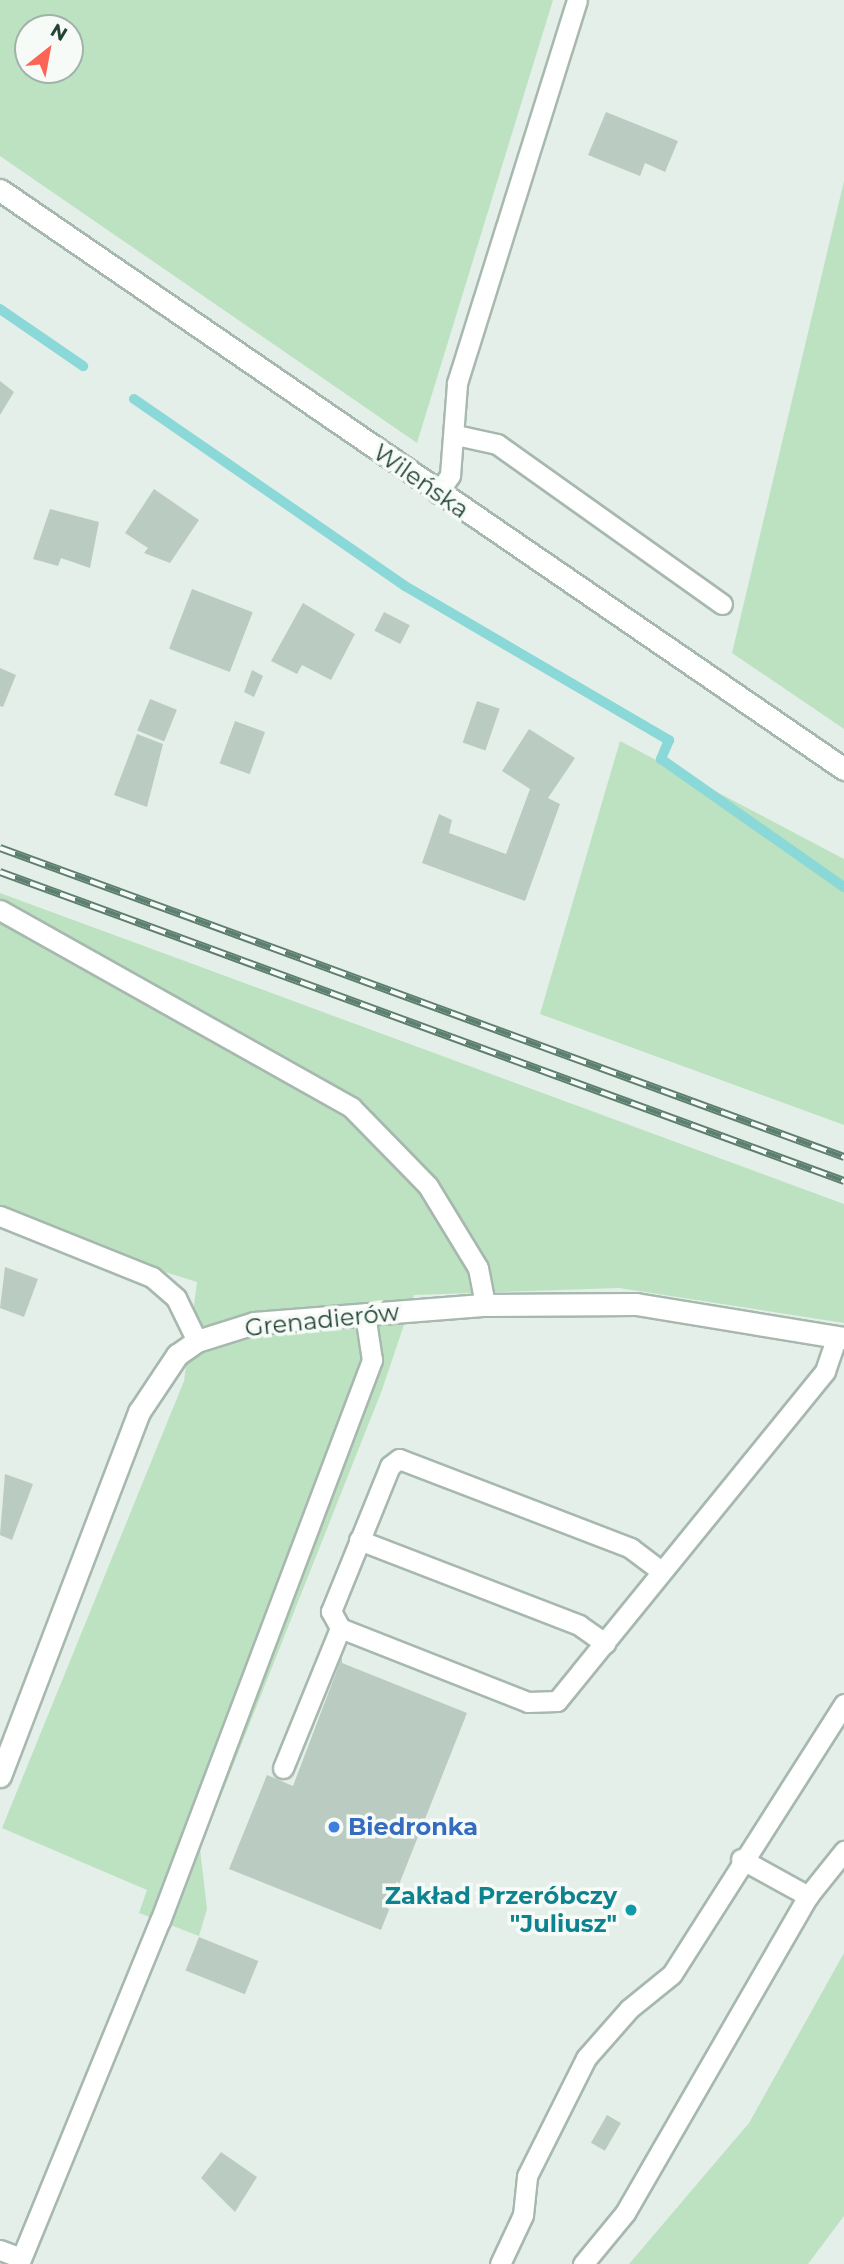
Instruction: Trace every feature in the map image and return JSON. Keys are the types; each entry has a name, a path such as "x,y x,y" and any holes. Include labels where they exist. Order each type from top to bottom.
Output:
{"street":[{"name":"Wileńska","path":"0,190 844,769"},
{"name":"Grenadierów","path":"0,1776 139,1412 177,1355 197,1341 254,1323 485,1305 636,1304 841,1338"}],"lane":[{"path":"438,493 450,475 456,435 457,383 577,0"},
{"path":"456,435 497,444 722,604"},
{"path":"0,910 351,1107 428,1186 478,1268 485,1305"},
{"path":"0,1216 152,1277 176,1298 197,1341"},
{"path":"0,2250 20,2261 160,1921 372,1360 365,1314"},
{"path":"661,1571 631,1548 411,1459 390,1466 331,1611 340,1628 538,1705 564,1695 661,1571 825,1371 841,1338"},
{"path":"359,1540 579,1625 604,1643"},
{"path":"283,1768 340,1628"},
{"path":"500,2264 523,2215 527,2176 586,2058 629,2009 672,1974 741,1859 844,1704"},
{"path":"583,2264 625,2213 808,1896 844,1852"},
{"path":"741,1859 808,1896"}],"green space":[{"path":"0,0 553,0 417,443 0,156"},
{"path":"844,181 844,729 732,653"},
{"path":"620,741 844,859 844,1125 540,1014"},
{"path":"0,893 844,1204 844,1323 619,1288 414,1295 382,1390 200,1849 207,1909 199,1936 139,1913 147,1890 2,1828 184,1381 197,1282 0,1221"},
{"path":"844,1953 844,2216 808,2264 629,2264 749,2123"}],"building":[{"path":"606,112 678,141 665,172 645,163 640,176 588,155"},
{"path":"0,381 14,392 0,415"},
{"path":"154,489 199,520 170,563 144,553 148,548 125,533"},
{"path":"50,509 99,522 90,568 61,558 58,566 33,559"},
{"path":"192,589 253,612 230,672 169,649"},
{"path":"303,603 355,634 331,680 302,665 297,674 271,661"},
{"path":"384,612 410,625 400,644 374,631"},
{"path":"0,668 16,675 3,707 0,706"},
{"path":"252,670 263,676 254,697 244,692"},
{"path":"150,699 177,710 164,741 137,731"},
{"path":"477,701 500,709 485,750 463,743"},
{"path":"235,721 265,732 250,774 220,763"},
{"path":"529,729 575,758 548,798 560,804 525,901 422,863 439,814 452,820 449,833 506,854 530,789 502,771"},
{"path":"137,734 163,744 147,807 114,795"},
{"path":"5,1267 38,1279 24,1317 0,1308"},
{"path":"5,1474 33,1484 12,1540 0,1535"},
{"name":"Biedronka","path":"342,1657 342,1663 467,1713 381,1930 229,1869 267,1775 293,1786"},
{"path":"199,1937 258,1961 245,1994 186,1970"},
{"path":"607,2115 621,2123 605,2151 591,2143"},
{"path":"221,2152 257,2177 235,2212 201,2178"}],"waterway":[{"path":"0,309 83,366"},
{"path":"134,399 405,586 669,740 661,759 844,887"}],"railway":[{"path":"0,848 844,1157"},
{"path":"0,872 844,1181"}],"place":[{"name":"Biedronka","path":"334,1827"},
{"name":"Zakład Przeróbczy \"Juliusz\"","path":"631,1910"}]}
